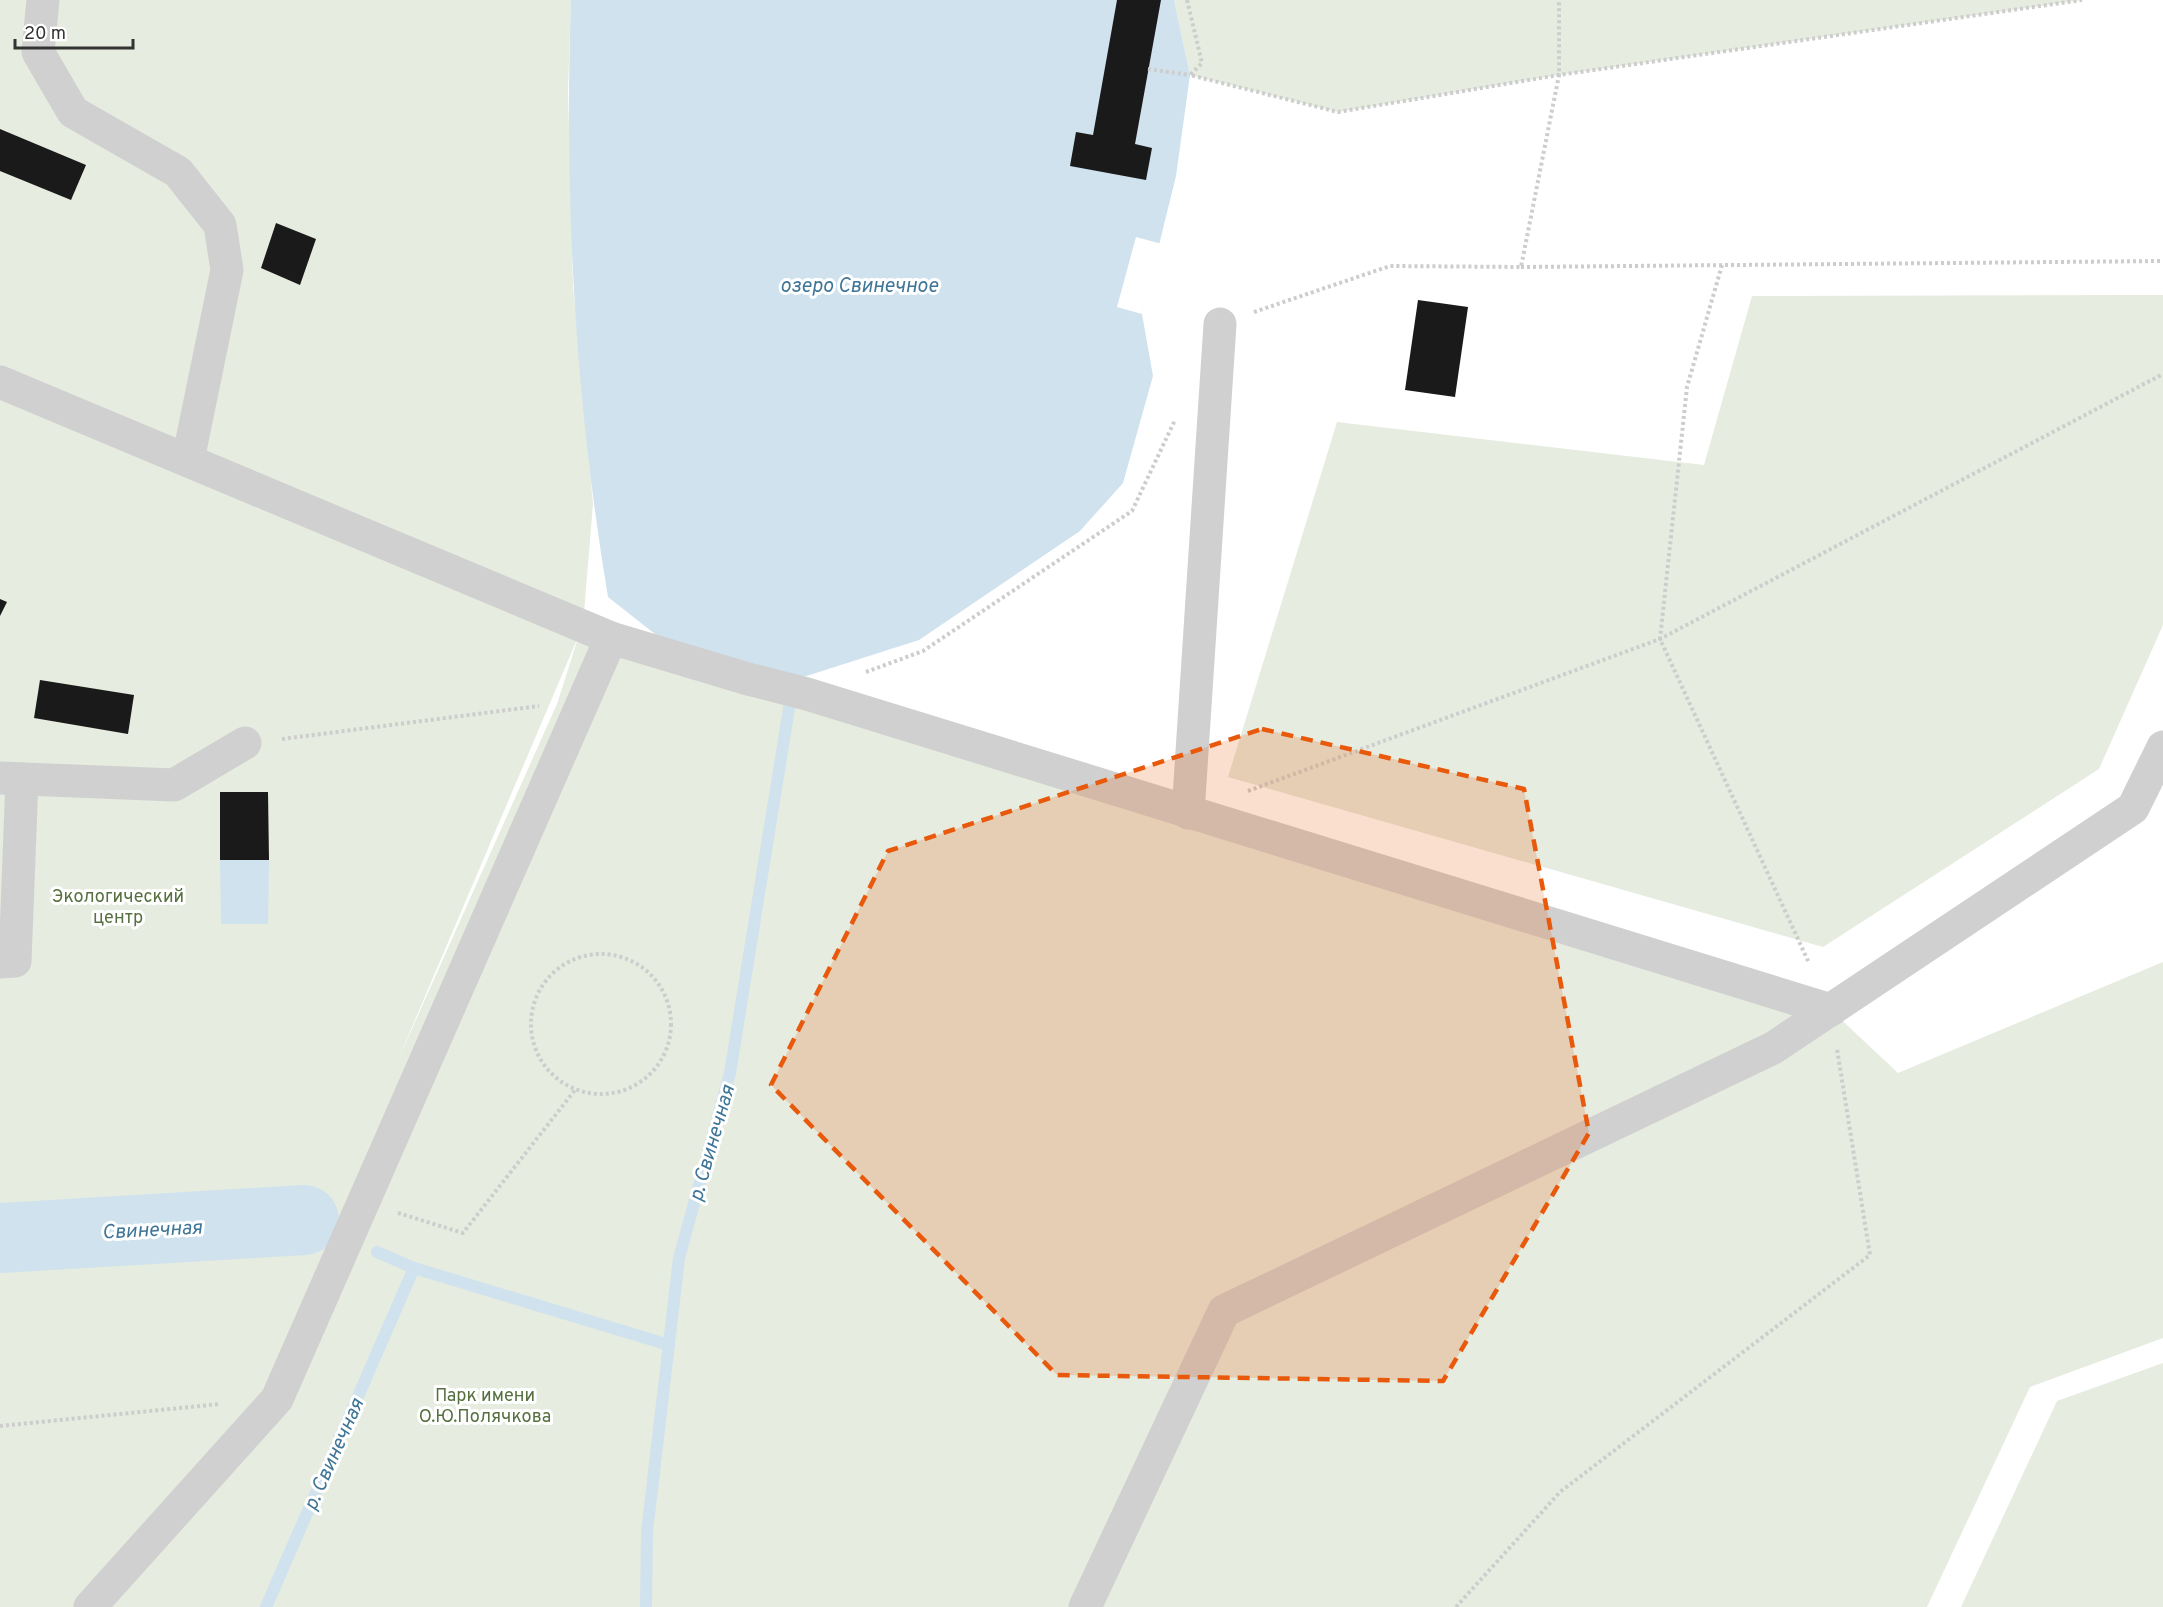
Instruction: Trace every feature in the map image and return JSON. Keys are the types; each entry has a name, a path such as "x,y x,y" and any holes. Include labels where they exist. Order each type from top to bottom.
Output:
{"lane":[{"path":"43,0 38,52 73,112 178,172 220,225 227,270 188,460"},
{"path":"1188,813 1220,324"},
{"path":"0,382 610,638 748,679 807,693 1188,813 1831,1010"},
{"path":"90,1607 277,1399 610,638"},
{"path":"0,962 15,961 11,778 174,785 245,743"},
{"path":"1085,1607 1224,1311 1773,1048 2133,808 2163,747"}],"path":[{"path":"1187,0 1202,63 1190,75"},
{"path":"1521,267 1559,75 1559,0"},
{"path":"1148,69 1190,75 1338,112 1559,75 2082,0"},
{"path":"1220,324 1390,266 1521,267 2163,261"},
{"path":"1456,1607 1560,1492 1870,1255 1831,1010 1660,639 1687,387 1722,265"},
{"path":"1244,792 1660,639 2163,374"},
{"path":"860,674 923,651 1132,511 1176,417"},
{"path":"245,743 583,701"},
{"path":"594,954 617,955 638,963 656,978 668,998 673,1022 669,1045 658,1065 642,1082 621,1092 598,1095 575,1090 555,1078 540,1059 536,1049 532,1038 531,1014 538,992 552,973 571,960 594,954"},
{"path":"363,1202 464,1233 575,1090"},
{"path":"0,1426 277,1399"}],"highlighted area":[{"path":"1262,729 1524,789 1589,1133 1443,1381 1057,1375 771,1085 888,851"}],"green space":[{"path":"0,0 571,0 568,91 573,286 593,504 583,625 1831,1010 1898,1073 2163,962 2163,1338 2030,1387 1927,1607 0,1607","holes":["579,635 557,704 397,1062"]},
{"path":"1174,0 2082,0 1559,75 1338,112 1190,75"},
{"path":"2163,295 2163,625 2099,769 1823,947 1228,777 1337,422 1704,465 1752,296"},
{"path":"2163,1363 2163,1607 1961,1607 2057,1401"}],"water":[{"name":"озеро Свинечное","path":"571,0 1174,0 1190,75 1176,176 1142,314 1153,376 1123,483 1080,531 919,640 794,680 660,638 608,597 587,449 574,300 569,150"},
{"path":"220,860 269,860 268,924 221,924"}],"pier":[{"path":"1136,237 1162,244 1142,314 1117,307"}],"building":[{"path":"1117,0 1161,0 1135,144 1152,148 1146,180 1070,166 1076,132 1093,135"},
{"path":"0,129 86,165 71,200 0,171"},
{"path":"276,223 316,239 300,285 261,268"},
{"path":"1418,300 1468,307 1455,397 1405,390"},
{"path":"0,599 7,602 0,616"},
{"path":"40,680 134,695 128,734 34,718"},
{"path":"220,792 268,792 269,860 220,860"}],"waterway":[{"name":"р. Свинечная","path":"646,1607 647,1532 679,1258 730,1073 792,690"},
{"path":"304,1220 317,1226"},
{"name":"Свинечная","path":"0,1238 304,1220"},
{"path":"377,1252 414,1268 669,1345"},
{"name":"р. Свинечная","path":"266,1607 414,1268"}],"park label":[{"name":"Экологический центр","path":"118,906"},
{"name":"Парк имени О.Ю.Полячкова","path":"485,1405"}]}
